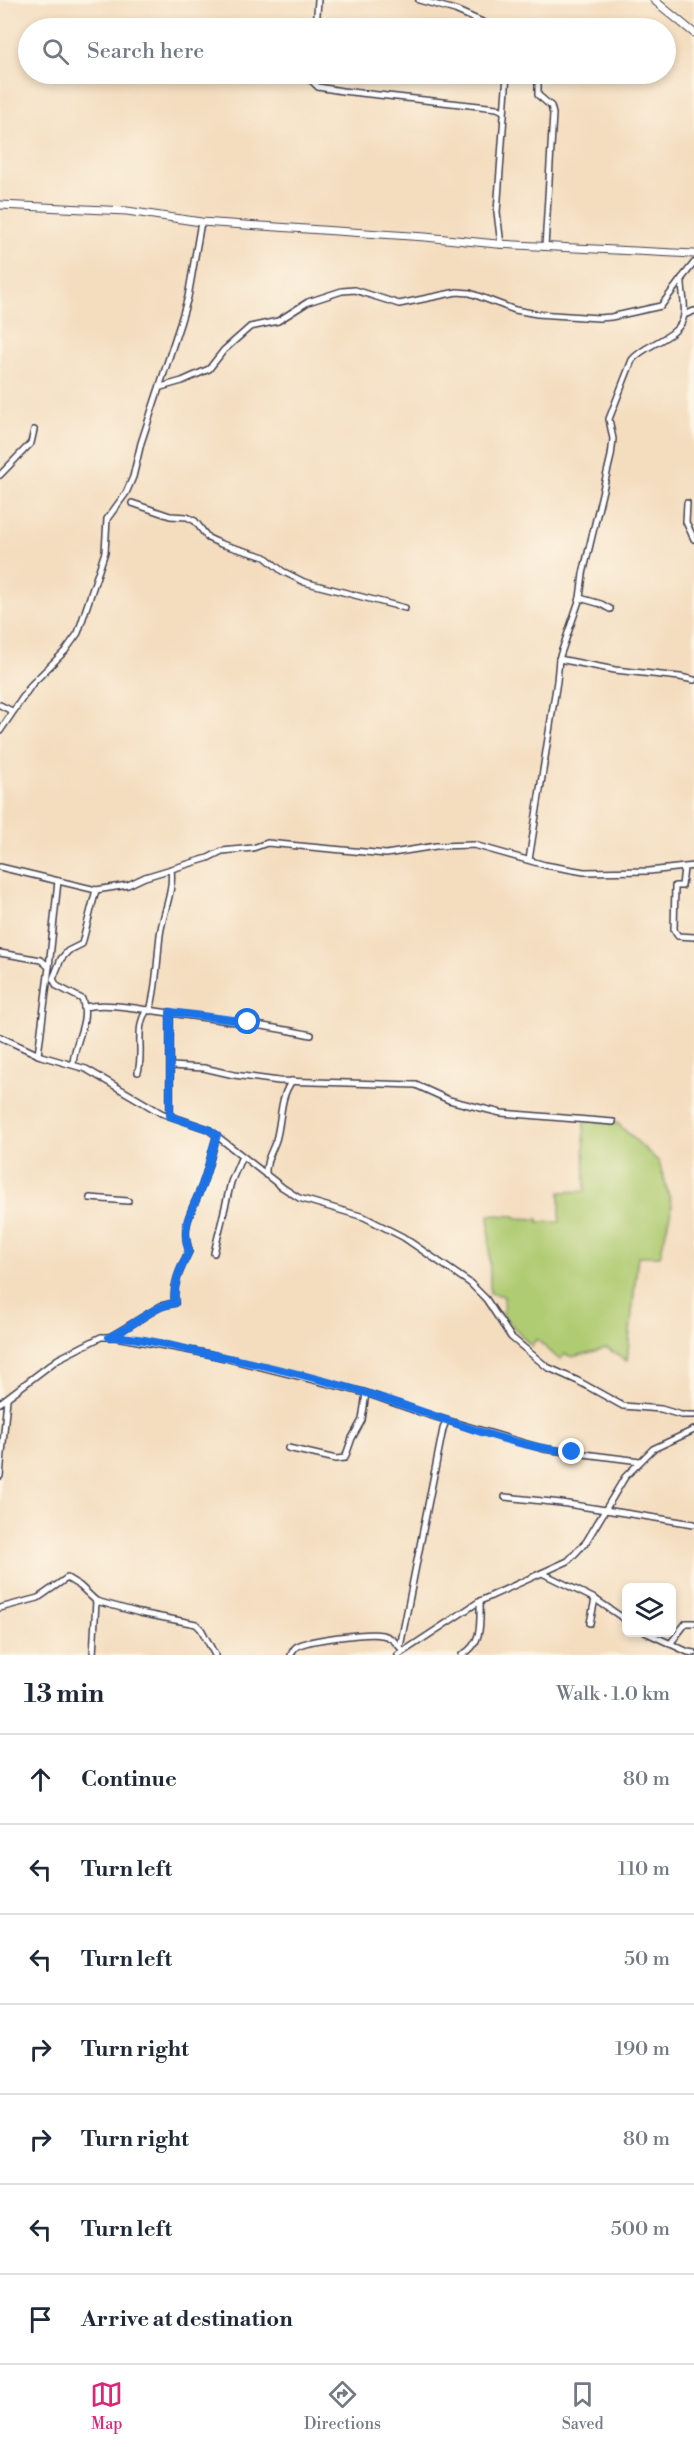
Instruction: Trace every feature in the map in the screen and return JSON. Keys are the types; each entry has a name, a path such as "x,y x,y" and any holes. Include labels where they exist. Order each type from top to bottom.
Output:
{"street":[{"path":"317,18 318,0"},
{"path":"419,0 455,10 473,18"},
{"path":"654,0 676,18"},
{"path":"676,18 694,33"},
{"path":"315,84 318,87 342,91 497,108 503,111"},
{"path":"501,245 497,212 506,84"},
{"path":"538,84 538,95 551,106 553,111 550,198 545,247"},
{"path":"0,205 128,211 201,222 425,237 501,245 694,254"},
{"path":"0,731 32,684 65,651 78,633 105,552 107,519 129,488 188,297 201,222"},
{"path":"161,387 209,369 224,350 250,327 278,321 308,302 342,291 355,290 404,304 457,292 470,293 515,310 537,314 611,317 661,306 694,263"},
{"path":"529,861 559,659 580,598 582,574 611,456 613,439 610,417 632,360 638,352 663,339 677,328 684,315 682,278"},
{"path":"684,315 694,311"},
{"path":"0,475 31,443 34,430"},
{"path":"132,503 170,516 187,517 195,521 208,538 265,557 282,571 304,582 405,608"},
{"path":"687,503 686,522 694,539"},
{"path":"580,598 610,609"},
{"path":"559,659 615,670 694,680"},
{"path":"0,705 12,711"},
{"path":"0,867 96,890 128,885 145,877 222,852 253,848 267,843 386,854 436,846 474,845 564,870 584,872 650,871 694,866"},
{"path":"684,868 683,884 675,886 674,930 678,936 694,937"},
{"path":"138,1072 142,1016 148,1010 157,975 160,935 172,888 171,869"},
{"path":"38,1055 58,881"},
{"path":"73,1065 75,1049 85,1020 84,1007 82,999 57,986 53,978 68,951 82,944 96,890"},
{"path":"0,953 41,960 49,967"},
{"path":"84,1007 123,1006 248,1022 311,1035"},
{"path":"170,1012 170,1116"},
{"path":"0,1037 38,1055 93,1072 170,1116 208,1129 299,1198 374,1221 447,1267 480,1293 504,1329 520,1346 547,1367 623,1406 662,1409 681,1415 694,1415"},
{"path":"171,1066 204,1068 255,1079 416,1085 449,1100 501,1113 613,1122"},
{"path":"266,1175 267,1160 277,1137 285,1092 292,1081"},
{"path":"109,1337 121,1332 161,1306 175,1303 173,1292 189,1251 184,1238 189,1212 199,1193 217,1135"},
{"path":"214,1253 231,1182 242,1156"},
{"path":"90,1198 128,1201"},
{"path":"0,1403 58,1359 100,1338 109,1337 210,1354 366,1393 544,1449 640,1461"},
{"path":"288,1449 336,1459 345,1458 362,1420 366,1393"},
{"path":"0,1476 7,1399"},
{"path":"398,1655 402,1649 442,1429 446,1420"},
{"path":"402,1649 480,1602 563,1564 580,1550 625,1477 640,1461 653,1449 694,1430"},
{"path":"505,1497 694,1524"},
{"path":"542,1572 596,1599 622,1617"},
{"path":"0,1608 38,1598 66,1578 80,1586 96,1601 140,1613 196,1624 215,1655"},
{"path":"590,1623 596,1599"},
{"path":"93,1655 96,1601"},
{"path":"462,1655 472,1649 478,1637 480,1602"},
{"path":"670,1644 684,1625 694,1623"},
{"path":"291,1655 293,1650 300,1645 331,1638 379,1634 392,1638 402,1649"},
{"path":"655,1637 694,1653"}],"green space":[{"path":"584,1121 617,1123 659,1162 672,1206 660,1256 638,1256 627,1361 607,1348 572,1357 565,1354 560,1360 536,1339 532,1347 503,1315 504,1296 490,1293 489,1215 538,1219 538,1222 560,1222 560,1192 585,1191"}],"route":[{"path":"248,1022 225,1021 170,1012 172,1027 170,1116 208,1129 217,1135 199,1193 189,1212 184,1238 189,1251 173,1292 175,1303 161,1306 121,1332 109,1337 116,1336 191,1350 270,1368 366,1393 422,1413 544,1449 572,1452"}]}
